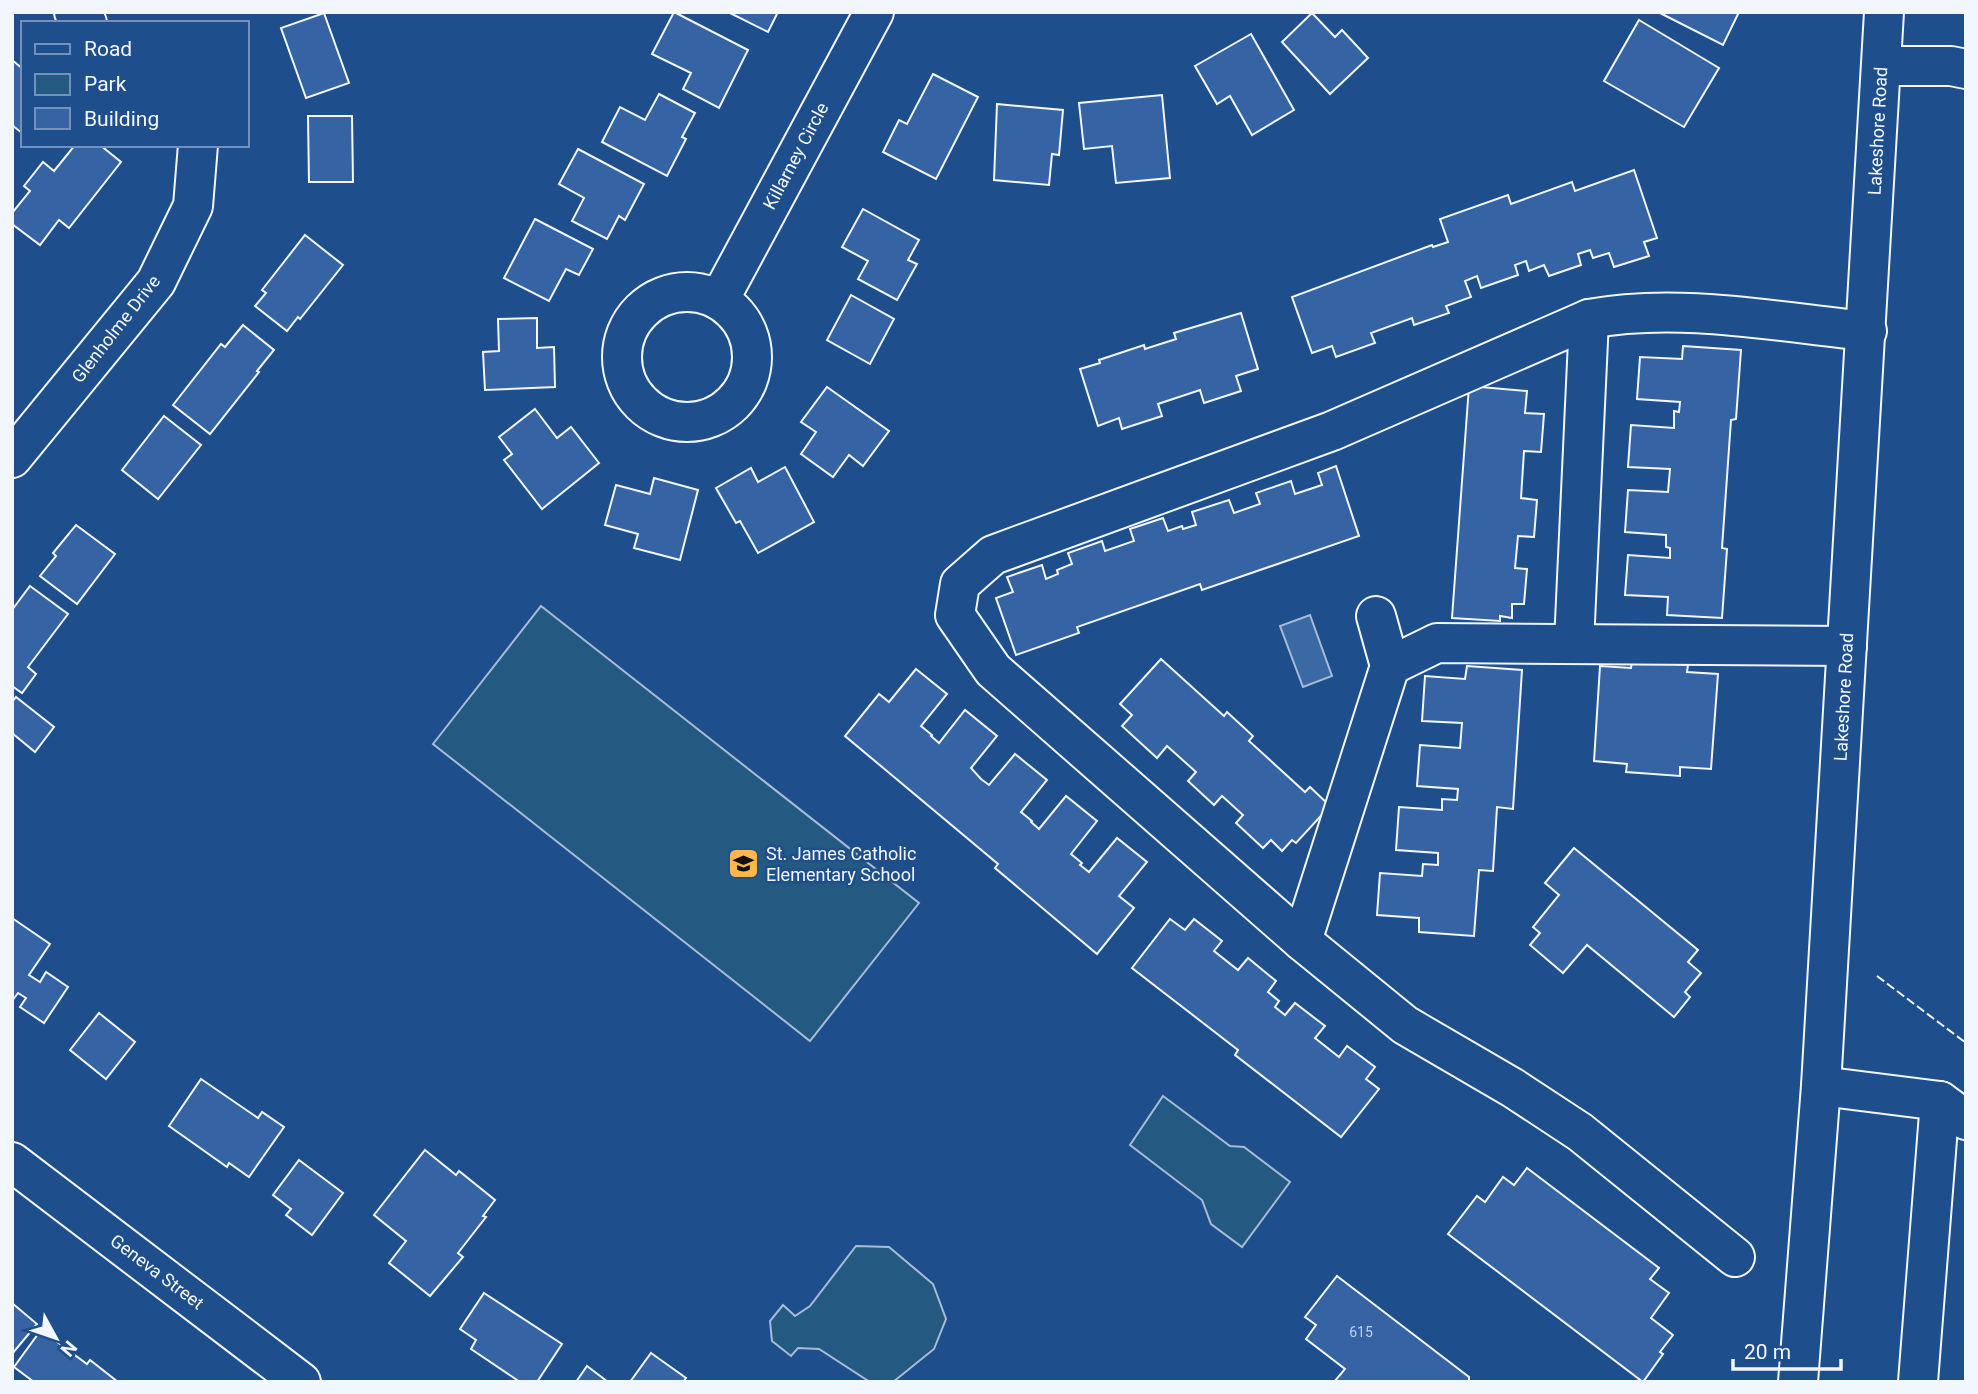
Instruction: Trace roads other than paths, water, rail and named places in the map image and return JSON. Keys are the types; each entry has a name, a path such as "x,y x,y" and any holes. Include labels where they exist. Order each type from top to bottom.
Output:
{"main road":[{"name":"Killarney Circle","path":"719,300 874,12"},
{"name":"Lakeshore Road","path":"1798,1382 1821,1086 1884,12"},
{"path":"1881,66 1951,66 1966,69"},
{"name":"Glenholme Drive","path":"12,458 156,282 193,206 198,147"},
{"path":"1735,1257 1580,1132 1513,1088 1405,1025 1302,941 993,670 955,615 960,584 993,555 1332,431 1588,319 1618,313 1675,312 1867,331"},
{"path":"1574,643 1588,319"},
{"path":"1302,941 1390,666 1376,616"},
{"path":"1390,666 1437,643 1847,646"},
{"path":"1821,1086 1953,1110 1918,1382"},
{"name":"Geneva Street","path":"12,1162 301,1382"}],"place":[{"name":"St. James Catholic Elementary School","path":"743,864"}]}
